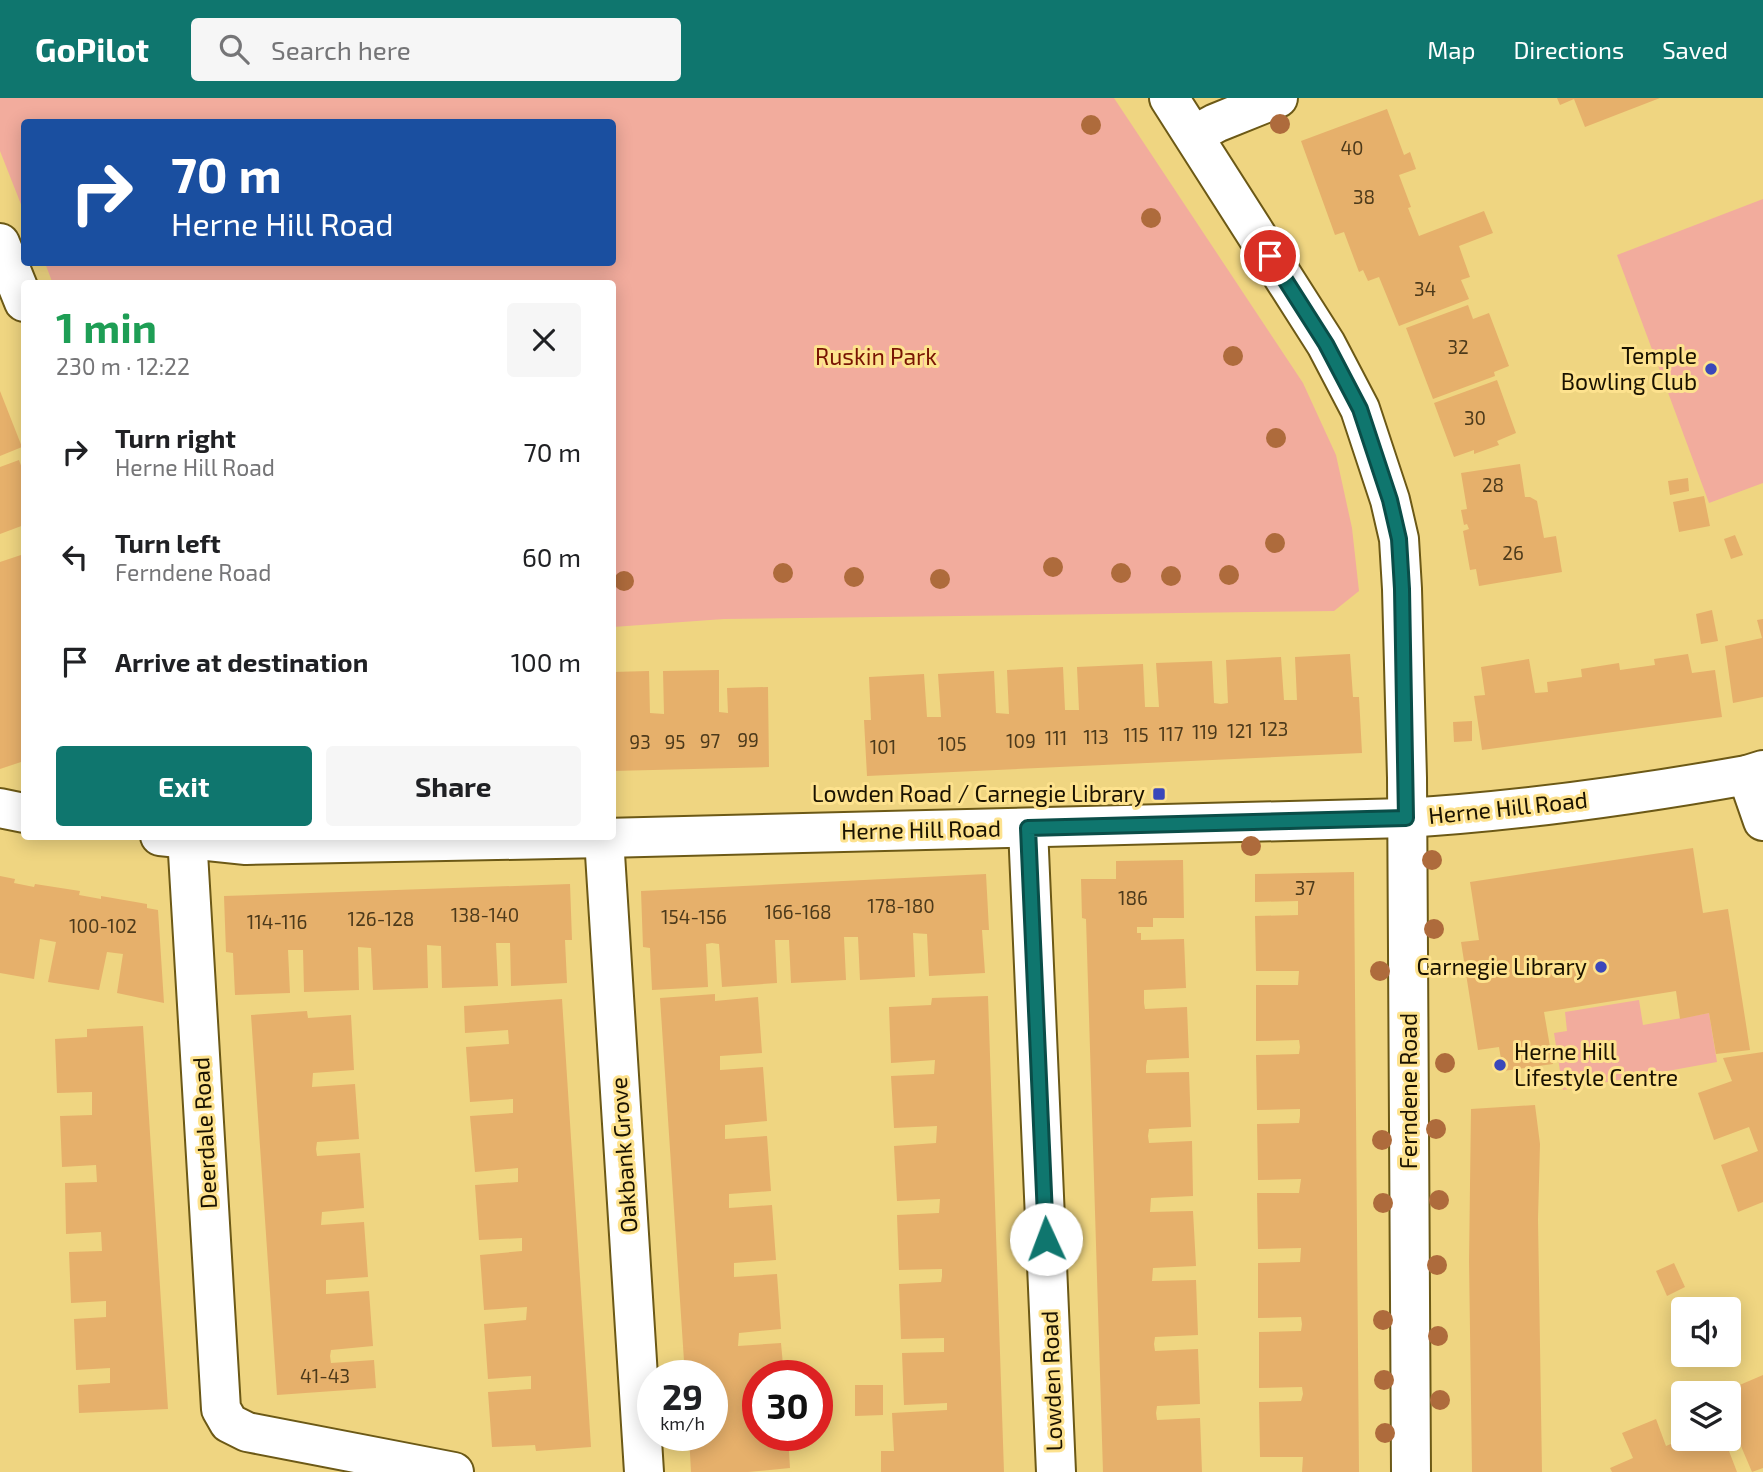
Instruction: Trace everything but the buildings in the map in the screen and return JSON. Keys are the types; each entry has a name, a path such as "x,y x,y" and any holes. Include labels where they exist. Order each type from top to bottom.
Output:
{"street":[{"name":"Ferndene Road","path":"1169,98 1326,344 1360,409 1380,465 1399,539 1406,818 1411,1472"},
{"path":"1194,135 1216,123 1278,98"},
{"path":"0,243 21,295"},
{"path":"1755,773 1763,821"},
{"name":"Herne Hill Road","path":"616,838 1406,818 1475,814 1624,796 1755,773"},
{"path":"0,808 21,812"},
{"name":"Lowden Road","path":"1028,828 1056,1472"},
{"name":"Deerdale Road","path":"178,840 221,1409 229,1423 247,1432 454,1472"},
{"name":"Herne Hill Road","path":"197,840 246,845 502,840"},
{"name":"Oakbank Grove","path":"604,840 644,1472"}],"green space":[{"name":"Ruskin Park","path":"0,98 1114,98 1303,383 1336,455 1352,528 1359,591 1334,611 724,619 616,627 616,280 51,280 46,266 616,266 616,119 21,119 21,204 0,151"},
{"name":"Temple Bowling Club","path":"1763,199 1763,483 1709,503 1617,255"},
{"path":"1639,1000 1643,1025 1709,1013 1717,1062 1563,1090 1554,1033 1567,1031 1565,1012"}],"place":[{"name":"Temple Bowling Club","path":"1711,369"},
{"name":"Lowden Road / Carnegie Library","path":"1159,794"},
{"name":"Carnegie Library","path":"1601,967"},
{"name":"Herne Hill Lifestyle Centre","path":"1500,1065"}],"route":[{"path":"1046,1239 1028,828 1406,818 1402,589 1399,539 1390,500 1360,409 1326,344 1270,256"}]}
